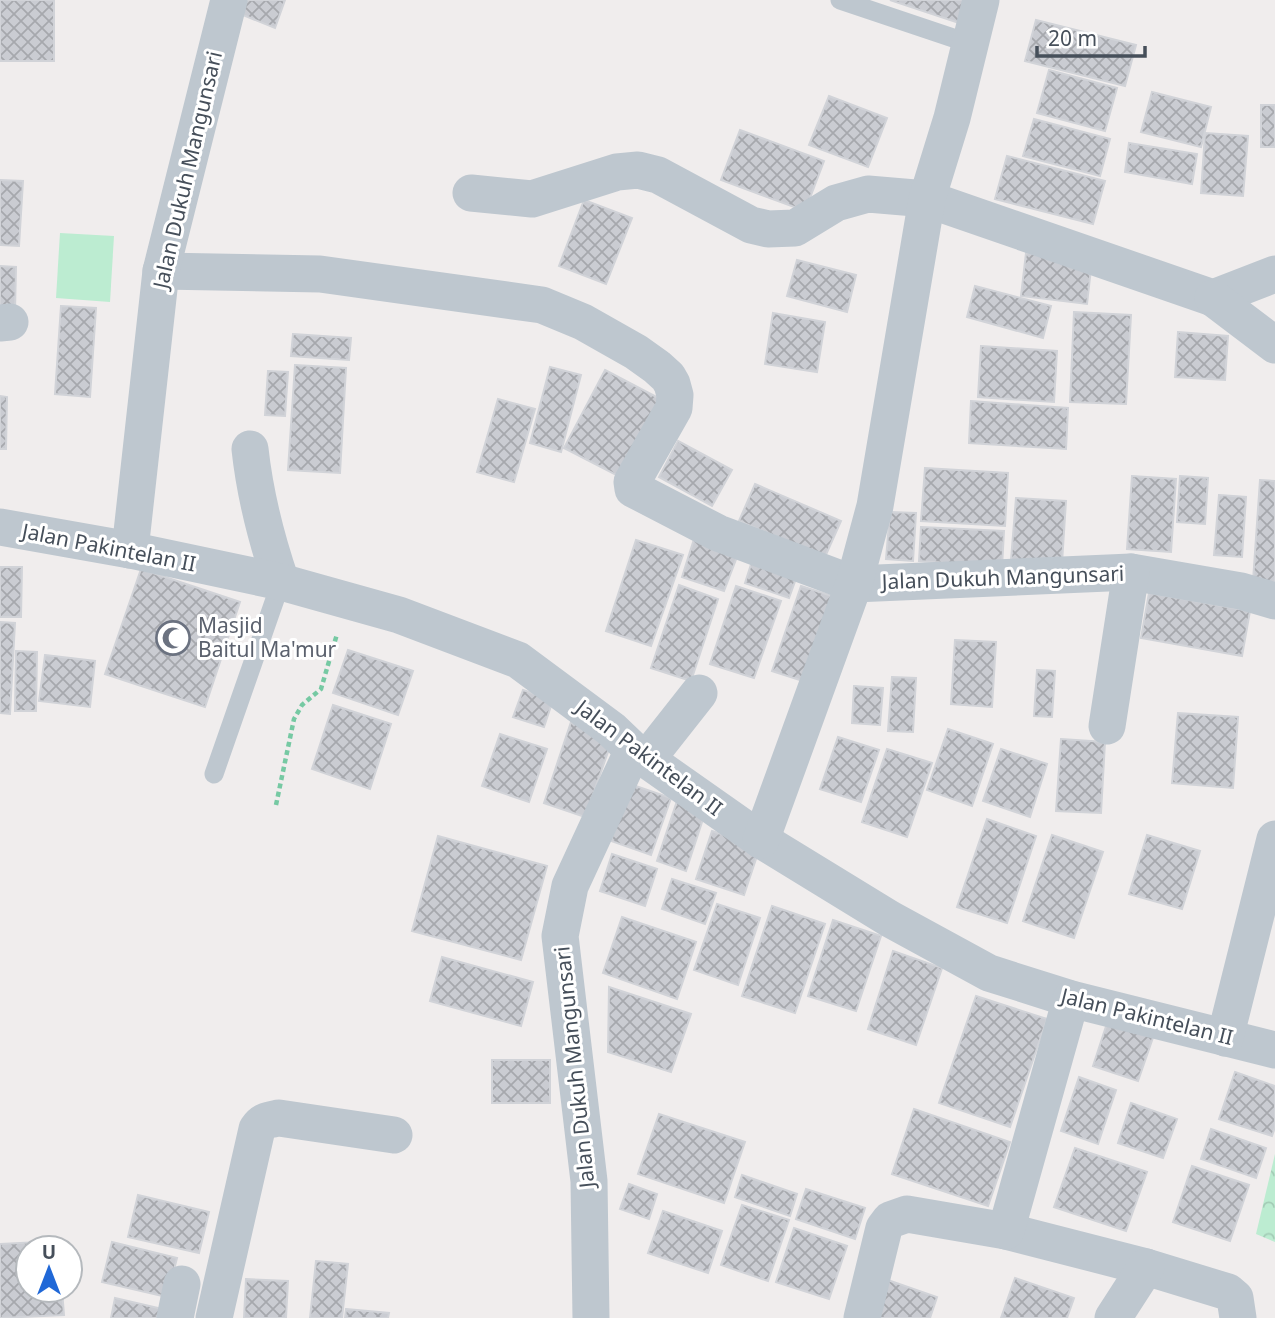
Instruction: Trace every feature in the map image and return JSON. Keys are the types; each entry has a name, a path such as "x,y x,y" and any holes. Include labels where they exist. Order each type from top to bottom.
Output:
{"street":[{"name":"Jalan Dukuh Mangunsari","path":"130,550 161,271 229,0"},
{"name":"Jalan Dukuh Mangunsari","path":"761,840 854,584 875,506 928,199 952,118 981,0"},
{"path":"471,193 532,199 617,172 638,170 658,175 751,225 768,229 794,228 836,204 868,194 928,199 1213,298 1275,345"},
{"name":"Jalan Dukuh Mangunsari","path":"161,271 320,274 542,305 583,322 647,359 668,377 672,384 674,408 631,484 633,489 718,533 854,584 1130,572 1241,591 1275,601"},
{"path":"1213,298 1275,274"},
{"path":"250,449 254,486 264,532 281,582"},
{"name":"Jalan Pakintelan II","path":"0,527 130,550 281,582 399,615 518,660 611,729 640,755 761,840 890,919 989,973 1071,999 1275,1049"},
{"path":"1107,726 1130,572"},
{"name":"Jalan Dukuh Mangunsari","path":"595,1317 589,1181 560,936 570,886 640,755 699,693"},
{"path":"1225,1038 1275,839"},
{"path":"1006,1231 1071,999"},
{"path":"214,1318 260,1124 265,1120 279,1118 394,1135"},
{"path":"862,1318 884,1228 890,1220 907,1214 1006,1231 1146,1267 1228,1292 1235,1298 1238,1318"},
{"path":"1112,1318 1146,1267"}],"lane":[{"path":"840,0 971,44"},
{"path":"214,774 281,582"}],"path":[{"path":"276,806 294,719 302,705 321,689 347,600"}],"green space":[{"path":"60,233 114,236 110,302 56,298"},
{"path":"1275,1154 1275,1242 1256,1234"}],"building":[{"path":"0,0 54,0 54,61 0,61"},
{"path":"244,0 285,0 275,28 238,13"},
{"path":"890,0 974,0 965,25"},
{"path":"1036,20 1136,45 1125,86 1025,61"},
{"path":"1049,70 1117,88 1105,131 1037,113"},
{"path":"1152,92 1211,107 1201,147 1141,132"},
{"path":"829,96 887,118 868,167 809,145"},
{"path":"1261,105 1275,105 1275,147 1261,147"},
{"path":"1034,119 1110,139 1100,176 1023,156"},
{"path":"740,130 824,161 805,211 721,180"},
{"path":"1205,133 1248,136 1243,196 1201,193"},
{"path":"1129,143 1197,154 1192,184 1125,172"},
{"path":"1007,156 1105,181 1093,224 995,199"},
{"path":"0,180 23,181 19,246 0,245"},
{"path":"584,200 632,218 606,284 559,266"},
{"path":"1026,253 1092,260 1087,304 1021,296"},
{"path":"797,260 856,275 847,312 787,296"},
{"path":"0,266 16,267 15,311 0,311"},
{"path":"975,286 1051,306 1043,338 967,317"},
{"path":"61,306 96,308 90,397 55,394"},
{"path":"1074,312 1131,315 1126,404 1070,402"},
{"path":"773,313 825,322 817,372 765,364"},
{"path":"1178,332 1228,336 1225,380 1175,377"},
{"path":"293,334 351,338 349,360 291,356"},
{"path":"981,346 1057,351 1054,402 978,397"},
{"path":"295,365 346,368 340,473 288,470"},
{"path":"550,367 581,375 561,452 530,443"},
{"path":"605,370 666,402 624,479 564,448"},
{"path":"268,371 288,372 285,416 265,415"},
{"path":"0,396 7,397 6,449 0,449"},
{"path":"498,399 535,409 514,482 477,472"},
{"path":"971,401 1068,408 1066,449 969,443"},
{"path":"678,441 732,470 712,506 659,477"},
{"path":"925,468 1008,473 1005,526 921,521"},
{"path":"1132,476 1176,479 1171,552 1127,549"},
{"path":"1180,476 1208,478 1205,524 1177,522"},
{"path":"1260,480 1275,481 1275,582 1253,581"},
{"path":"755,484 841,521 825,557 739,521"},
{"path":"1219,495 1246,497 1242,557 1214,555"},
{"path":"1016,498 1066,501 1062,563 1011,560"},
{"path":"890,512 916,513 913,561 886,559"},
{"path":"921,527 1004,531 1002,567 919,561"},
{"path":"694,539 738,554 724,591 682,577"},
{"path":"636,540 683,555 651,646 606,631"},
{"path":"753,558 798,573 789,598 745,583"},
{"path":"0,567 22,567 21,617 0,617"},
{"name":"Masjid Baitul Ma'mur","path":"141,569 240,602 205,707 105,674"},
{"path":"679,585 718,599 691,681 651,668"},
{"path":"736,586 781,601 754,678 710,664"},
{"path":"801,586 835,597 806,682 772,671"},
{"path":"1149,593 1250,611 1242,656 1141,638"},
{"path":"0,622 15,623 10,714 0,713"},
{"path":"955,640 996,642 992,707 951,704"},
{"path":"348,650 413,671 398,715 333,693"},
{"path":"16,651 37,652 36,711 15,711"},
{"path":"45,655 95,661 90,707 39,701"},
{"path":"1037,670 1055,671 1052,717 1034,716"},
{"path":"892,677 916,678 913,732 888,731"},
{"path":"854,686 883,688 880,725 852,723"},
{"path":"523,690 553,700 544,727 513,717"},
{"path":"333,705 391,724 370,789 312,769"},
{"path":"1178,713 1238,717 1233,788 1172,783"},
{"path":"571,722 614,735 585,817 544,803"},
{"path":"948,729 993,744 972,806 927,790"},
{"path":"500,734 547,749 529,802 482,786"},
{"path":"838,737 879,750 861,802 820,789"},
{"path":"1061,739 1105,742 1101,813 1056,811"},
{"path":"887,749 932,763 907,837 862,822"},
{"path":"1001,749 1047,764 1030,817 983,801"},
{"path":"630,784 671,798 651,855 611,841"},
{"path":"677,801 706,810 686,871 657,861"},
{"path":"987,819 1036,836 1007,923 957,907"},
{"path":"712,831 760,847 744,895 696,879"},
{"path":"1052,835 1103,852 1074,938 1023,921"},
{"path":"1147,835 1200,851 1182,909 1129,894"},
{"path":"438,836 547,866 521,960 412,931"},
{"path":"612,854 657,869 645,906 600,891"},
{"path":"672,879 716,893 705,924 662,909"},
{"path":"717,904 760,918 738,985 694,970"},
{"path":"772,906 825,924 795,1013 742,996"},
{"path":"622,917 696,942 677,999 603,973"},
{"path":"833,920 881,936 856,1011 808,996"},
{"path":"893,951 942,968 916,1045 868,1029"},
{"path":"442,957 533,982 521,1026 430,1001"},
{"path":"609,987 691,1014 671,1072 608,1052"},
{"path":"976,996 1047,1019 1010,1127 939,1103"},
{"path":"1110,1014 1156,1029 1138,1081 1093,1066"},
{"path":"492,1060 550,1060 550,1103 492,1103"},
{"path":"1235,1072 1275,1086 1275,1127 1272,1136 1219,1119"},
{"path":"1079,1077 1116,1090 1098,1144 1061,1131"},
{"path":"1131,1103 1177,1119 1163,1158 1118,1143"},
{"path":"914,1109 1010,1142 988,1206 892,1174"},
{"path":"659,1114 745,1142 724,1203 638,1174"},
{"path":"1211,1129 1266,1148 1256,1178 1201,1159"},
{"path":"1075,1148 1147,1172 1126,1231 1054,1207"},
{"path":"1192,1166 1249,1185 1230,1241 1173,1222"},
{"path":"742,1175 797,1194 790,1216 735,1197"},
{"path":"629,1184 657,1194 649,1219 620,1209"},
{"path":"806,1189 865,1208 855,1239 796,1219"},
{"path":"138,1195 209,1212 199,1253 128,1237"},
{"path":"742,1205 789,1220 768,1281 721,1265"},
{"path":"663,1211 722,1231 708,1273 648,1253"},
{"path":"794,1228 847,1246 829,1299 776,1282"},
{"path":"112,1242 177,1258 167,1297 102,1282"},
{"path":"14,1243 14,1304 63,1304 64,1315 0,1318 0,1244"},
{"path":"316,1261 348,1264 342,1318 310,1318"},
{"path":"882,1278 937,1297 930,1318 868,1318"},
{"path":"1015,1278 1074,1298 1067,1318 1001,1318"},
{"path":"246,1279 288,1281 286,1318 244,1318"},
{"path":"115,1298 171,1311 169,1318 111,1318"},
{"path":"346,1309 389,1313 388,1318 345,1318"}],"place":[{"name":"Masjid Baitul Ma'mur","path":"173,638"}]}
